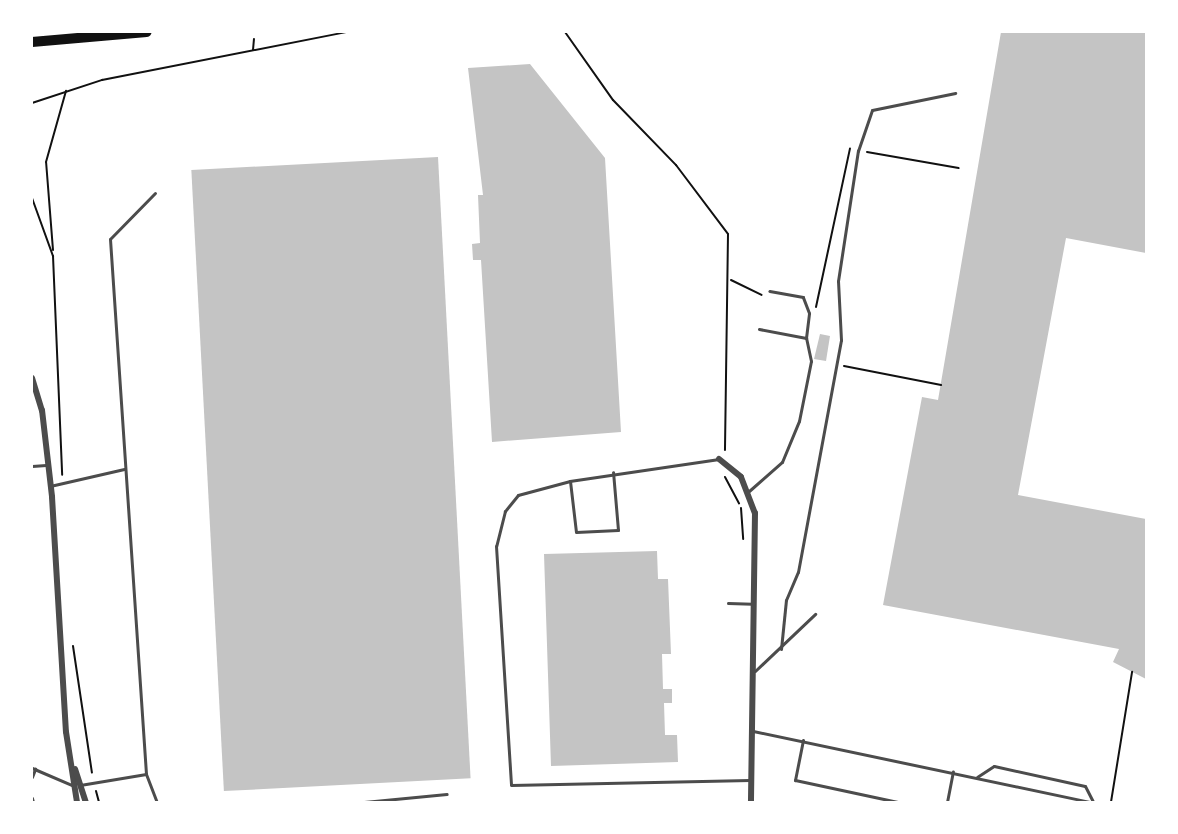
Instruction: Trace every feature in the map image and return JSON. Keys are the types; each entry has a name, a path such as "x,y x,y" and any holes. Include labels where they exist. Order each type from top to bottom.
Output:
{"highway":[{"path":"32,42 147,32"}],"street":[{"path":"32,378 42,410 50,486 66,732 86,802"},
{"path":"722,460 749,491 755,513 755,671 751,802"},
{"path":"74,766 77,802"}],"lane":[{"path":"781,649 786,600 798,572 841,340 838,281 858,151 872,110 955,93"},
{"path":"155,193 110,239 146,774 157,802"},
{"path":"749,491 777,470 799,421 811,361 806,338 809,313 803,297 770,291"},
{"path":"759,329 806,338"},
{"path":"722,460 613,472 518,495 498,526 511,785 752,781"},
{"path":"32,466 46,465"},
{"path":"50,486 63,485 124,469"},
{"path":"570,481 576,532 618,530 613,472"},
{"path":"728,603 754,604"},
{"path":"755,671 781,649 815,614"},
{"path":"753,731 977,777 1078,802 1092,802 1084,786 994,766 977,777"},
{"path":"803,740 795,780 898,802"},
{"path":"32,777 33,769 74,786 146,774"},
{"path":"947,802 953,772"},
{"path":"364,802 447,794"}],"path":[{"path":"32,103 66,90 347,32"},
{"path":"565,32 613,100 676,165 728,234 731,280 722,460 724,479 741,506 743,545"},
{"path":"253,50 254,39"},
{"path":"63,485 53,256 46,162 66,90"},
{"path":"32,198 53,256"},
{"path":"731,280 760,296 770,291"},
{"path":"848,367 941,385"},
{"path":"72,638 99,802"},
{"path":"1111,802 1132,672"}],"building":[{"path":"1001,32 1146,32 1146,253 1066,238 1018,495 1146,519 1146,679 1113,662 1119,649 883,605 922,397 938,400"},
{"path":"530,64 605,158 621,432 492,442 481,260 473,260 472,244 480,243 478,195 483,195 468,68"},
{"path":"438,157 471,778 224,791 191,170"},
{"path":"820,334 830,336 826,361 814,359"},
{"path":"657,551 658,579 668,579 671,654 662,654 663,689 672,689 672,703 664,703 665,735 677,735 678,762 551,766 544,554"}]}
